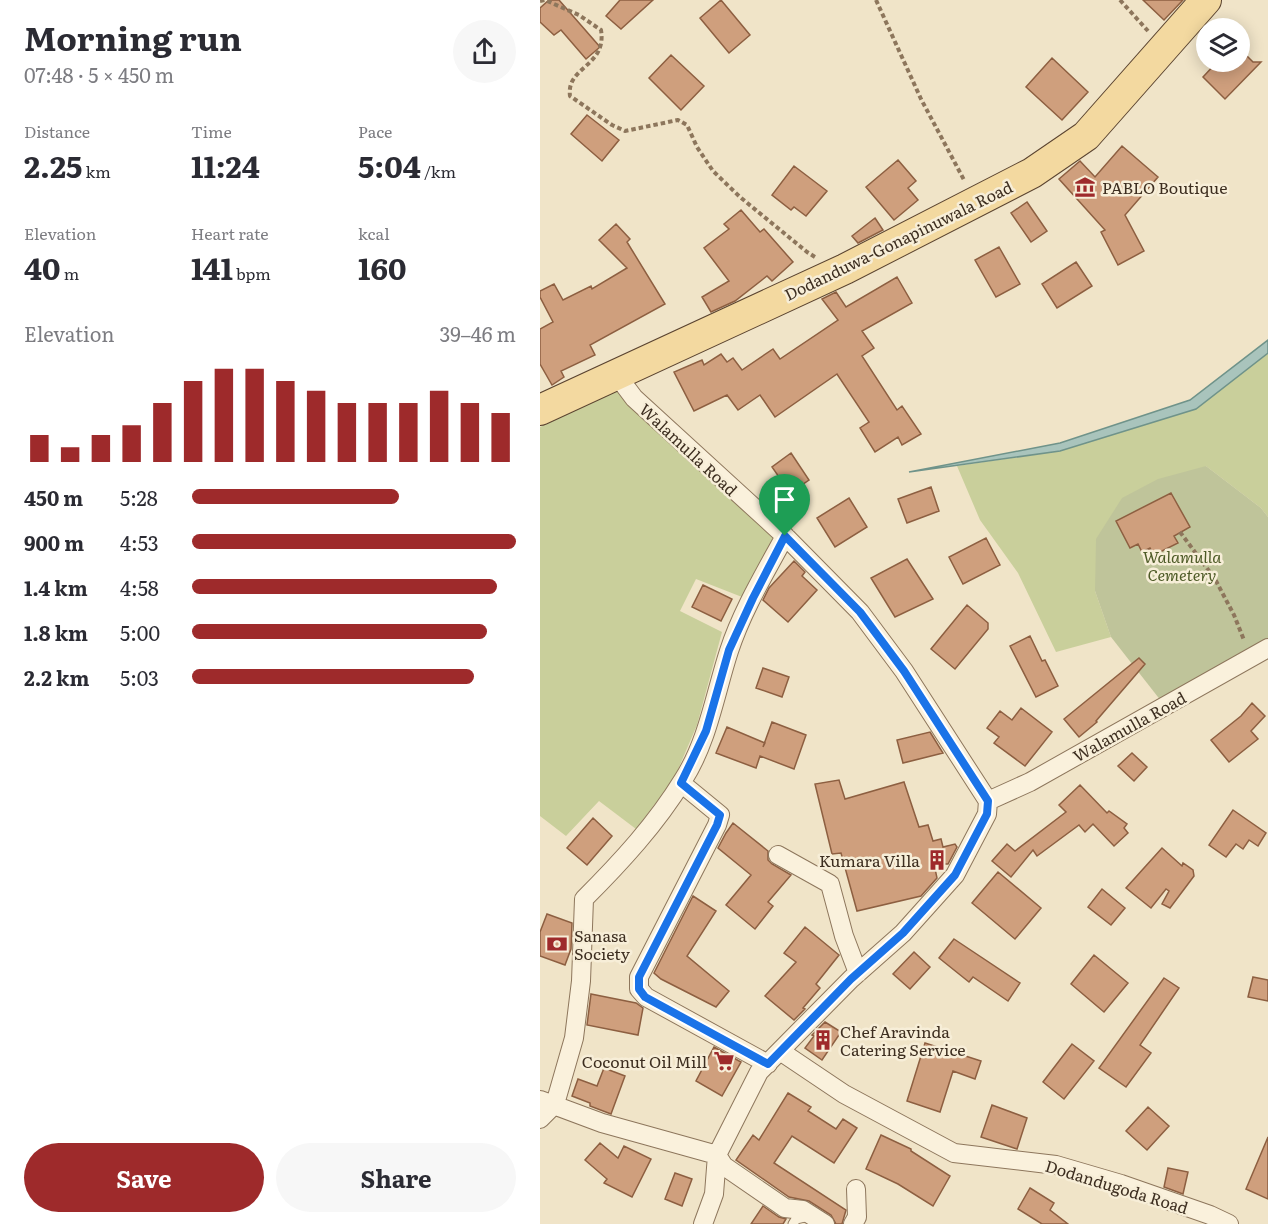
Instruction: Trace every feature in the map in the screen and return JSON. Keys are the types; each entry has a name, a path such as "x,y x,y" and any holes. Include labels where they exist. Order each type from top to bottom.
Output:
{"main road":[{"name":"Dodanduwa-Gonapinuwala Road","path":"540,410 845,269 1032,173 1086,136 1206,0"}],"street":[{"name":"Walamulla Road","path":"616,374 634,398 785,536 866,620 904,671 988,801 1030,782 1268,648"},
{"path":"540,1119 574,1038 581,981 584,899 627,856 681,783 706,731 729,650 785,536"},
{"name":"Dodandugoda Road","path":"681,783 720,815 639,977 639,989 645,997 774,1057 954,1153 1056,1165 1121,1184 1210,1215 1229,1224"},
{"path":"703,1224 714,1194 717,1155 759,1072 815,1014 903,933 955,875 987,814 988,801"},
{"path":"778,855 830,884 844,936 858,973"},
{"path":"548,1102 602,1123 717,1155 724,1166 785,1208 803,1210 818,1220"},
{"path":"853,1224 857,1217 856,1189"}],"lane":[{"path":"793,1224 796,1219 818,1220"}],"path":[{"path":"540,1 545,0 579,15 601,30 603,39 601,52 573,80 569,87 570,96 624,131 678,120 687,125 696,147 713,171 740,196 807,252 827,264 845,269"},
{"path":"876,0 921,99 976,202"},
{"path":"1120,0 1164,49"},
{"path":"1180,532 1215,579 1234,615 1251,658"}],"green space":[{"path":"1268,353 1268,517 1261,508 1206,466 1095,591 1111,637 1056,652 1018,573 980,520 957,466 1060,451 1196,409"},
{"path":"619,390 775,534 742,597 696,579 680,611 722,632 697,725 674,779 636,829 599,801 566,836 540,816 540,427"},
{"name":"Walamulla Cemetery","path":"1206,466 1261,508 1268,517 1268,648 1165,706 1111,637 1095,591 1096,539 1122,498 1158,479"}],"water":[{"path":"1268,340 1268,353 1196,409 1060,451 909,472 1060,443 1190,400"}],"building":[{"path":"549,0 559,0 600,47 586,59 561,30 554,35 540,22 540,8"},
{"path":"620,0 653,0 621,29 606,16"},
{"path":"721,0 750,35 729,53 700,18"},
{"path":"1143,0 1183,0 1164,20"},
{"path":"671,55 704,86 681,110 649,78"},
{"path":"1052,58 1088,92 1062,120 1026,87"},
{"path":"1250,59 1253,62 1261,62 1225,99 1203,77 1208,72 1250,72"},
{"path":"587,115 619,140 602,161 571,134"},
{"path":"1122,146 1158,177 1125,215 1144,251 1118,265 1101,232 1105,230 1059,179 1080,161 1095,177"},
{"path":"898,160 916,181 908,188 918,200 894,220 866,187"},
{"path":"794,166 827,191 806,216 794,207 791,210 772,195"},
{"path":"1027,202 1047,231 1031,242 1011,213"},
{"path":"741,210 760,232 764,229 793,262 772,281 767,276 735,301 711,312 702,297 729,281 704,248 729,229 724,224"},
{"path":"875,218 883,230 858,243 852,236"},
{"path":"616,224 630,239 627,242 665,304 590,345 595,355 561,371 564,377 552,385 540,364 540,329 553,322 540,297 540,291 554,284 563,300 591,286 592,289 627,268 599,240"},
{"path":"999,247 1020,284 996,297 975,260"},
{"path":"1076,262 1092,286 1057,308 1042,284"},
{"path":"897,277 912,303 862,331 874,348 862,356 897,410 902,406 921,434 902,445 898,437 875,452 860,428 869,422 837,374 775,417 760,395 738,410 727,395 694,411 674,372 702,360 704,365 721,354 727,362 733,358 742,370 773,349 780,359 838,320 822,299 836,292 846,307"},
{"path":"791,453 809,480 790,493 772,467"},
{"path":"931,487 939,511 907,523 898,499"},
{"path":"1171,493 1190,527 1174,536 1178,543 1154,555 1150,548 1142,552 1138,544 1130,548 1116,521"},
{"path":"849,498 867,527 835,547 817,518"},
{"path":"986,538 1000,565 963,584 949,557"},
{"path":"907,559 933,599 895,617 871,578"},
{"path":"794,561 805,572 802,576 817,590 788,622 763,600 769,588"},
{"path":"703,585 732,599 721,621 692,607"},
{"path":"967,605 988,623 988,629 955,669 931,649"},
{"path":"1030,636 1058,686 1036,697 1010,646"},
{"path":"1139,658 1145,664 1097,722 1079,737 1064,719"},
{"path":"763,668 789,677 782,697 756,688"},
{"path":"1252,703 1265,716 1251,731 1258,739 1229,762 1211,740 1241,716"},
{"path":"1021,708 1052,732 1025,766 994,743 999,737 987,728 1000,711 1012,720"},
{"path":"772,722 806,735 794,769 760,756 756,768 716,753 727,727 765,743"},
{"path":"930,732 943,753 903,763 897,740"},
{"path":"1132,753 1147,767 1134,781 1118,766"},
{"path":"839,780 845,799 904,782 919,827 928,825 933,841 941,839 943,847 955,844 957,847 948,864 934,864 937,878 921,896 857,911 841,853 832,854 815,784"},
{"path":"1080,785 1107,813 1109,811 1127,824 1124,828 1128,833 1114,846 1093,824 1085,832 1079,825 1037,856 1033,850 1011,877 992,861 1007,844 1015,851 1066,812 1059,805"},
{"path":"1233,810 1266,833 1258,846 1249,840 1243,849 1236,844 1226,857 1209,845"},
{"path":"593,818 612,836 587,865 567,848"},
{"path":"733,823 768,851 768,860 772,864 791,875 768,902 773,906 755,929 726,905 751,875 718,848"},
{"path":"1162,848 1182,866 1183,863 1193,870 1194,876 1170,908 1162,904 1169,891 1166,889 1151,908 1126,888"},
{"path":"998,872 1041,908 1015,939 972,903"},
{"path":"1102,889 1125,908 1111,925 1088,907"},
{"path":"693,896 716,911 687,956 729,991 716,1007 661,979 654,973"},
{"name":"Sanasa Society","path":"547,914 572,923 571,949 565,965 540,956 540,932"},
{"path":"805,927 839,955 816,984 820,988 794,1020 765,996 796,962 784,953"},
{"path":"954,939 1020,983 1008,1001 973,977 969,982 939,958"},
{"path":"914,952 930,967 910,989 893,974"},
{"path":"1094,955 1128,983 1104,1012 1071,984"},
{"path":"1253,977 1268,980 1268,1001 1248,997"},
{"path":"1164,978 1179,988 1140,1045 1151,1053 1126,1087 1099,1068"},
{"path":"591,994 636,1003 643,1008 638,1035 587,1025"},
{"name":"Chef Aravinda Catering Service","path":"825,1022 841,1032 822,1060 805,1048 814,1036 812,1035"},
{"path":"925,1043 981,1061 975,1079 953,1071 940,1112 907,1101"},
{"path":"1072,1044 1094,1061 1064,1099 1043,1082"},
{"path":"714,1047 741,1062 722,1096 696,1081"},
{"path":"604,1068 625,1076 611,1114 572,1096 578,1079 597,1086"},
{"path":"788,1093 811,1107 808,1111 836,1129 843,1119 857,1128 834,1163 792,1136 774,1163 846,1210 842,1224 836,1224 831,1215 809,1201 789,1197 736,1160 753,1135 759,1140"},
{"path":"992,1105 1027,1118 1017,1149 981,1137"},
{"path":"1148,1107 1169,1126 1147,1150 1126,1131"},
{"path":"881,1135 911,1149 950,1176 933,1206 898,1184 866,1169"},
{"path":"1268,1137 1268,1199 1246,1189"},
{"path":"600,1143 618,1158 624,1146 651,1159 632,1197 604,1183 607,1179 585,1160"},
{"path":"1168,1168 1188,1172 1183,1194 1164,1187"},
{"path":"675,1173 692,1179 682,1206 665,1199"},
{"path":"1030,1188 1054,1203 1050,1210 1068,1224 1042,1224 1018,1209"},
{"path":"763,1206 786,1219 783,1224 751,1224"}],"place":[{"name":"PABLO Boutique","path":"1085,187"},
{"name":"Kumara Villa","path":"937,860"},
{"name":"Sanasa Society","path":"557,944"},
{"name":"Chef Aravinda Catering Service","path":"823,1040"},
{"name":"Coconut Oil Mill","path":"724,1061"}],"route":[{"path":"785,536 860,612 904,671 988,801 987,814 955,875 903,933 851,979 768,1064 645,997 639,989 639,977 717,825 720,815 681,783 706,731 729,650 785,536"}]}
